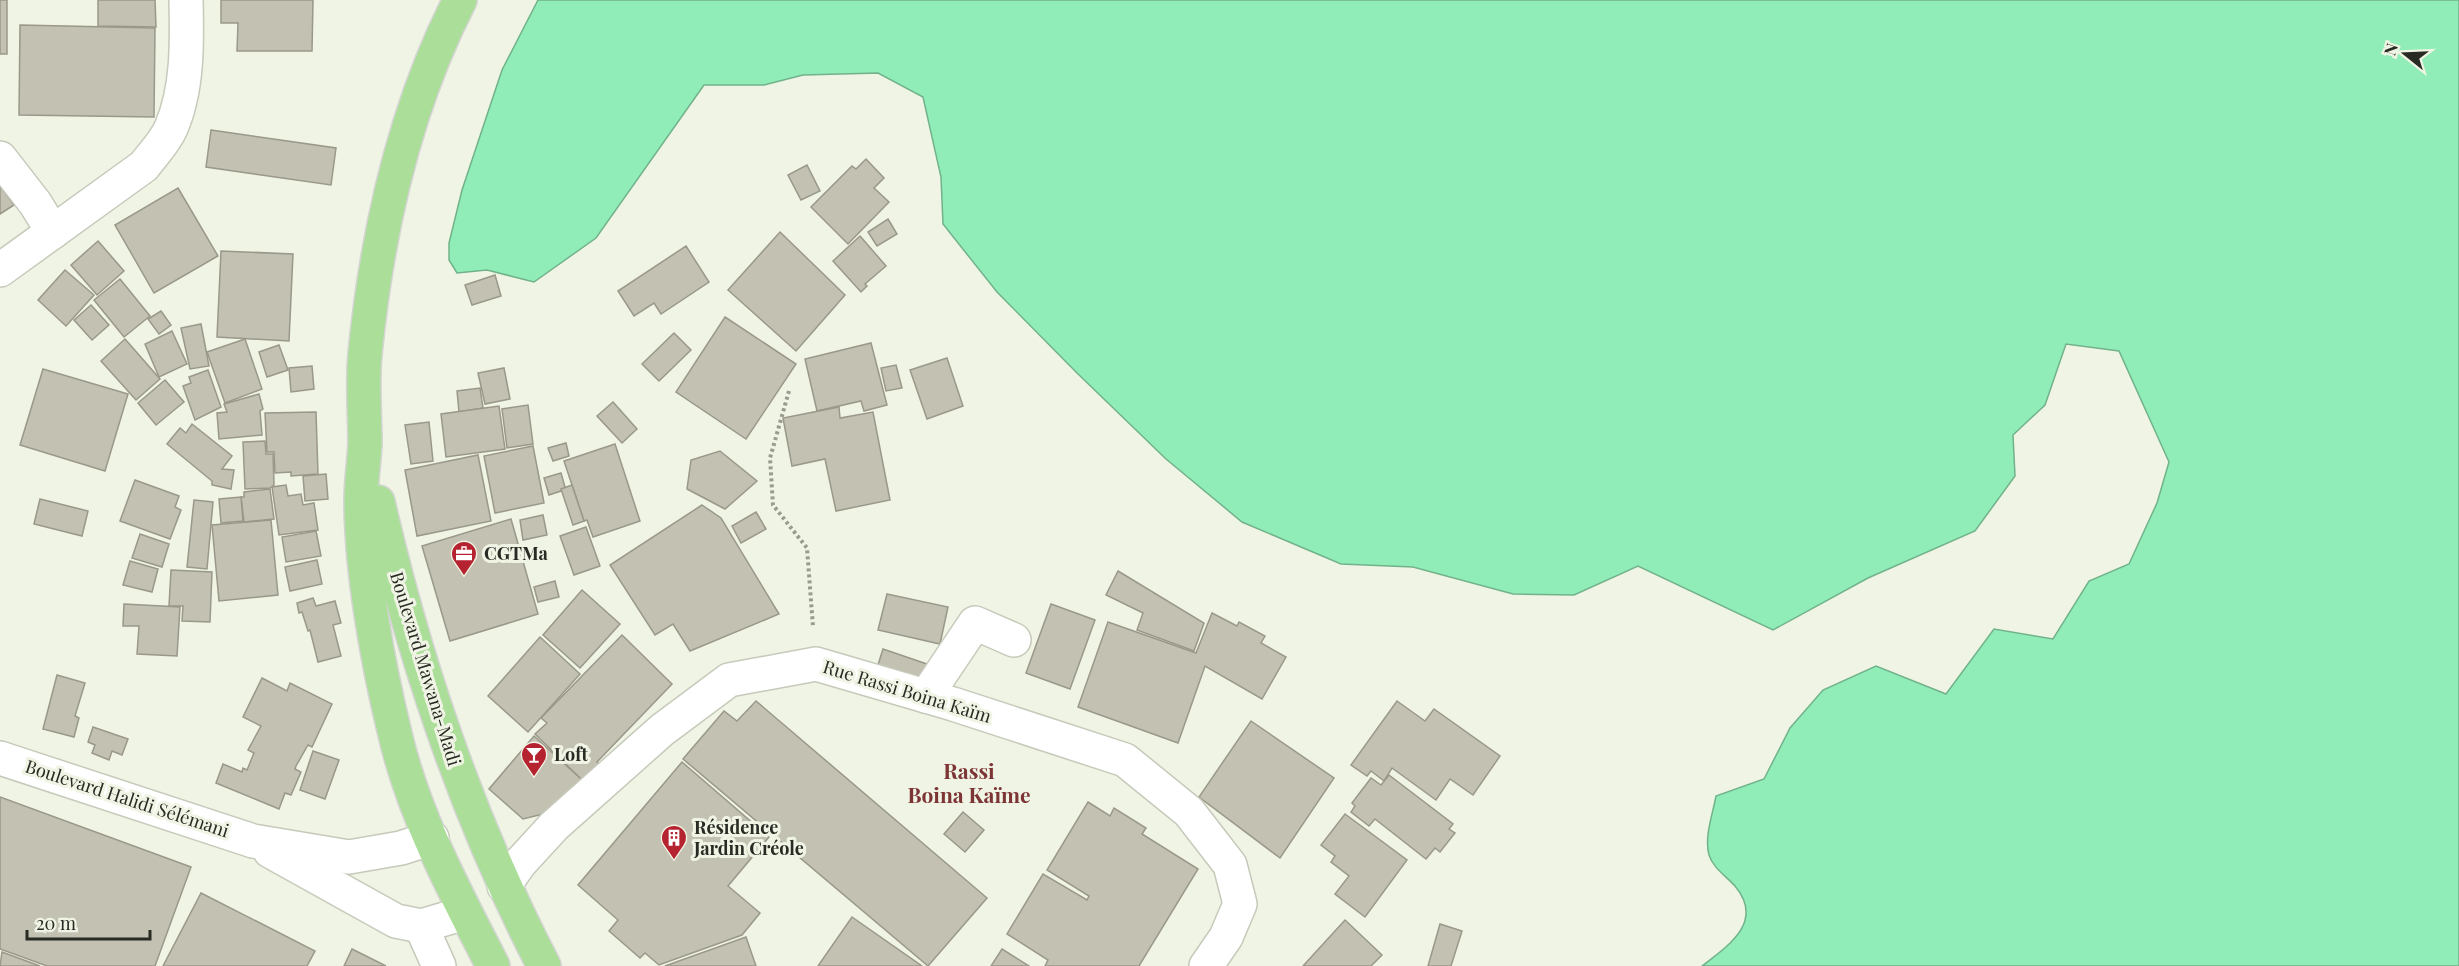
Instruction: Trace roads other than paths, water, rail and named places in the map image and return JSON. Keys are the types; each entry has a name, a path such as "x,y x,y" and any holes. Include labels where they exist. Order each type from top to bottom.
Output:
{"main road":[{"name":"Boulevard Mawana-Madi","path":"460,0 441,36 414,107 392,190 376,271 365,356 361,500 366,568 378,653 395,736 432,838 465,913 493,966"},
{"name":"Boulevard Mawana-Madi","path":"364,445 413,639 498,890 528,966"},
{"name":"Boulevard Mawana-Madi","path":"432,838 468,858 498,890 544,966"},
{"path":"465,913 498,890"}],"street":[{"path":"0,270 144,166 171,129 184,80 186,0"},
{"path":"0,158 35,203 53,232"},
{"path":"926,696 975,623 1014,640"},
{"name":"Rue Rassi Boina Kaïm","path":"498,890 554,826 662,730 729,680 816,664 926,696 1125,760 1189,812 1230,865 1240,904 1226,937 1206,966"},
{"name":"Boulevard Halidi Sélémani","path":"0,758 253,841 349,857 401,848 432,838"},
{"name":"Boulevard Halidi Sélémani","path":"253,841 396,921 421,926"},
{"path":"439,966 421,926 465,913"}],"place":[{"name":"CGTMa","path":"464,577"},
{"name":"Loft","path":"534,778"},
{"name":"Résidence Jardin Créole","path":"674,861"}],"district":[{"name":"Rassi Boina Kaïme","path":"969,784"}]}
